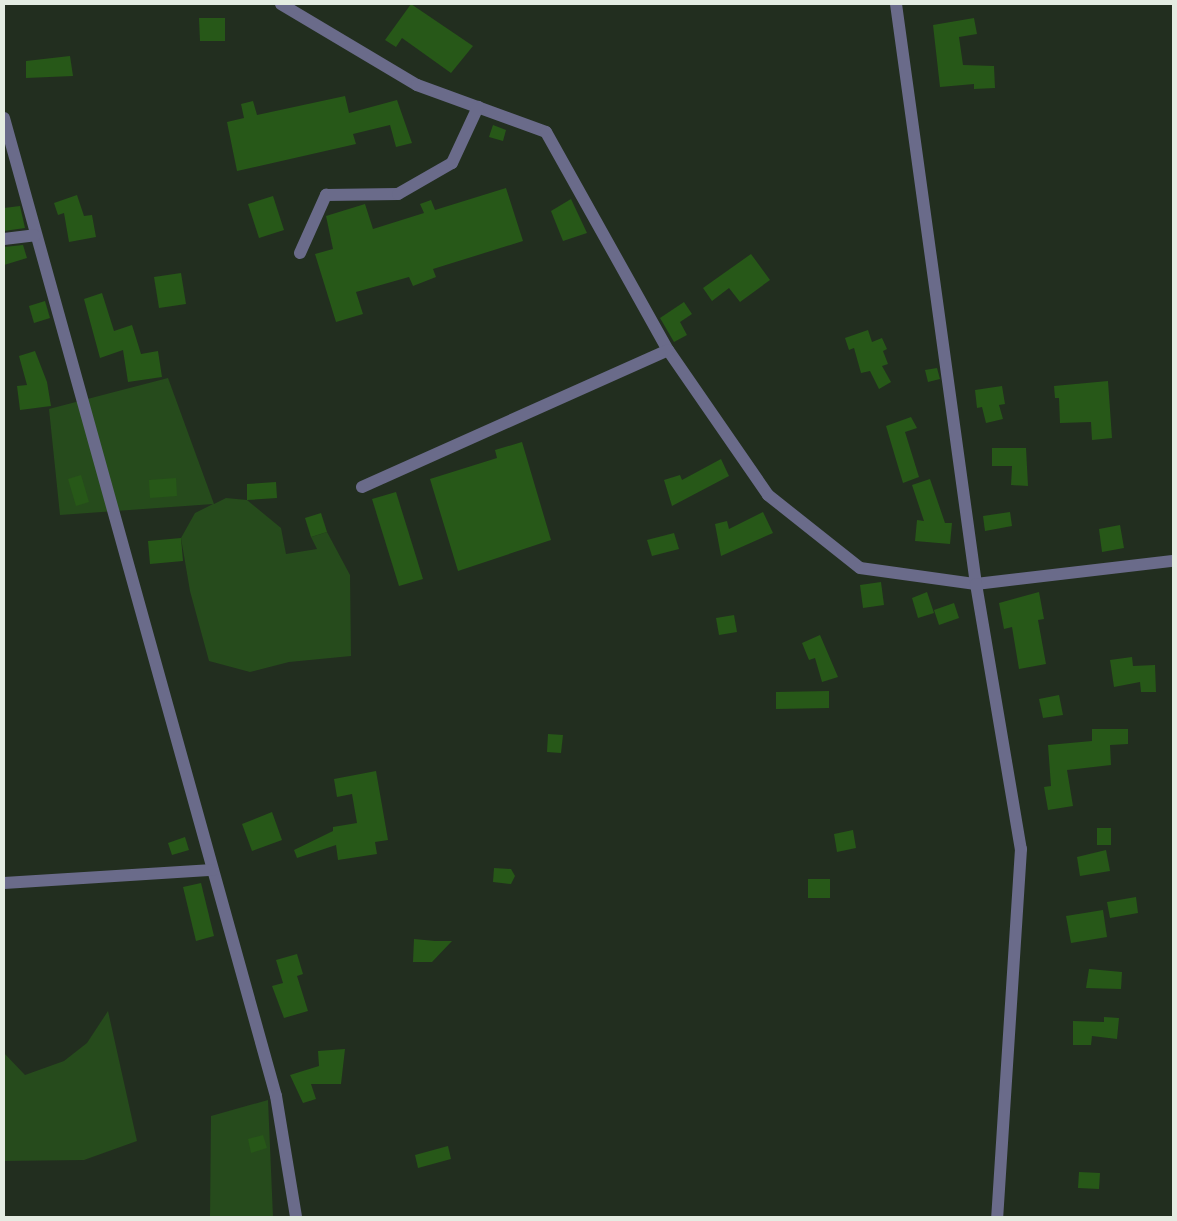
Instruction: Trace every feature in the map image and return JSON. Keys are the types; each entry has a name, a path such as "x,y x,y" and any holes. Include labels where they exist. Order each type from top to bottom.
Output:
{"street":[{"path":"281,4 417,85 546,132 668,350 768,495 860,568 976,584 1173,562"},
{"path":"896,4 976,584 1021,849 997,1217"},
{"path":"300,253 326,195 398,194 452,163 478,107"},
{"path":"4,118 276,1096 296,1217"},
{"path":"4,239 35,235"},
{"path":"362,487 668,350"},
{"path":"4,883 213,870"}],"green space":[{"path":"168,378 214,504 226,498 247,500 281,528 286,554 317,549 311,537 327,532 350,575 351,656 289,662 250,672 209,661 190,591 181,538 195,513 213,504 60,515 49,409"},
{"path":"108,1011 137,1141 84,1160 4,1161 4,1053 25,1075 64,1061 87,1043"},
{"path":"268,1100 273,1217 210,1217 211,1116"}],"building":[{"path":"411,4 473,46 451,73 402,38 396,47 385,40"},
{"path":"199,18 225,18 225,41 200,41"},
{"path":"974,18 977,34 959,37 963,65 994,66 995,88 974,89 974,84 940,87 933,25"},
{"path":"70,56 73,76 26,78 26,61"},
{"path":"345,96 349,113 397,100 412,143 396,147 390,125 353,134 356,144 237,171 227,122 244,118 241,104 253,101 257,115"},
{"path":"493,125 506,130 503,141 489,137"},
{"path":"506,188 523,241 433,269 436,277 413,286 409,277 356,292 363,314 336,322 315,254 333,249 326,216 365,204 373,229 424,213 420,204 431,200 435,210"},
{"path":"77,195 84,216 92,215 96,237 69,242 64,213 58,215 54,203"},
{"path":"273,196 284,230 259,238 248,204"},
{"path":"571,199 587,233 563,241 551,211"},
{"path":"20,206 25,228 4,231 4,208"},
{"path":"23,245 27,258 4,265 4,247"},
{"path":"751,254 770,280 740,302 729,288 712,301 703,288"},
{"path":"181,273 186,304 159,308 154,277"},
{"path":"102,293 114,331 132,325 141,354 158,351 162,377 128,382 123,350 100,358 84,299"},
{"path":"45,301 50,318 34,323 29,306"},
{"path":"684,302 692,314 680,322 687,335 674,342 660,318"},
{"path":"868,330 872,342 882,338 887,349 883,351 888,364 882,366 891,382 879,389 870,371 861,373 854,348 849,350 845,338"},
{"path":"35,351 47,382 51,406 20,410 17,386 27,385 19,356"},
{"path":"937,368 940,379 928,382 925,370"},
{"path":"1108,381 1112,438 1092,440 1091,422 1060,423 1059,398 1055,398 1054,386"},
{"path":"1002,386 1005,404 999,405 1003,419 986,423 982,407 977,408 975,390"},
{"path":"911,417 917,428 905,432 919,477 903,483 886,426"},
{"path":"522,442 551,540 458,571 430,479 497,458 495,450"},
{"path":"992,448 1026,448 1028,486 1011,485 1012,466 992,466"},
{"path":"721,459 729,476 672,506 664,480 680,475 682,480"},
{"path":"81,475 89,502 76,506 68,479"},
{"path":"176,478 177,496 150,498 149,480"},
{"path":"930,479 945,523 952,523 950,544 915,541 917,520 924,521 912,485"},
{"path":"276,482 277,498 247,500 247,484"},
{"path":"396,492 423,579 399,586 372,499"},
{"path":"763,512 773,533 721,556 715,524 727,521 729,529"},
{"path":"1010,512 1012,526 985,531 983,516"},
{"path":"321,513 327,532 311,537 305,518"},
{"path":"1120,525 1124,548 1102,552 1099,529"},
{"path":"674,533 679,549 652,556 647,540"},
{"path":"181,538 183,561 150,564 148,541"},
{"path":"881,582 884,605 863,608 860,585"},
{"path":"927,592 934,613 918,618 912,598"},
{"path":"1039,592 1044,619 1038,620 1046,664 1019,669 1012,627 1004,629 999,603"},
{"path":"954,603 959,618 939,625 934,610"},
{"path":"734,615 737,632 719,635 716,618"},
{"path":"820,635 838,677 822,682 815,658 809,660 802,643"},
{"path":"1132,657 1133,666 1155,665 1156,692 1141,692 1140,682 1114,687 1110,660"},
{"path":"829,691 829,708 776,709 776,692"},
{"path":"1059,695 1063,715 1043,718 1039,699"},
{"path":"1092,729 1128,729 1128,744 1110,745 1111,765 1067,770 1073,806 1048,810 1044,787 1051,786 1048,745 1092,741"},
{"path":"548,734 563,735 561,753 547,752"},
{"path":"376,771 388,840 375,842 377,854 338,860 336,845 297,858 294,850 333,831 333,827 357,823 352,794 337,797 334,779"},
{"path":"272,812 282,840 252,851 242,824"},
{"path":"1097,828 1111,828 1111,845 1097,845"},
{"path":"853,830 856,848 837,852 834,834"},
{"path":"185,837 189,850 172,855 168,843"},
{"path":"1106,850 1110,871 1080,876 1077,857"},
{"path":"494,868 511,869 515,876 511,884 493,882"},
{"path":"808,879 830,879 830,898 808,898"},
{"path":"201,883 214,936 196,941 183,887"},
{"path":"1136,897 1138,913 1110,918 1107,902"},
{"path":"1103,910 1107,937 1071,943 1066,916"},
{"path":"414,939 452,941 432,962 413,962"},
{"path":"297,954 303,974 297,976 308,1011 284,1018 272,986 283,983 276,960"},
{"path":"1089,969 1122,972 1121,989 1086,988"},
{"path":"1104,1017 1119,1018 1117,1039 1092,1036 1091,1045 1073,1045 1073,1021 1104,1022"},
{"path":"345,1049 341,1084 311,1084 316,1099 303,1103 290,1075 319,1066 318,1051"},
{"path":"263,1135 267,1148 251,1153 248,1139"},
{"path":"448,1146 451,1159 418,1168 415,1155"},
{"path":"1079,1172 1100,1173 1099,1189 1078,1188"}]}
